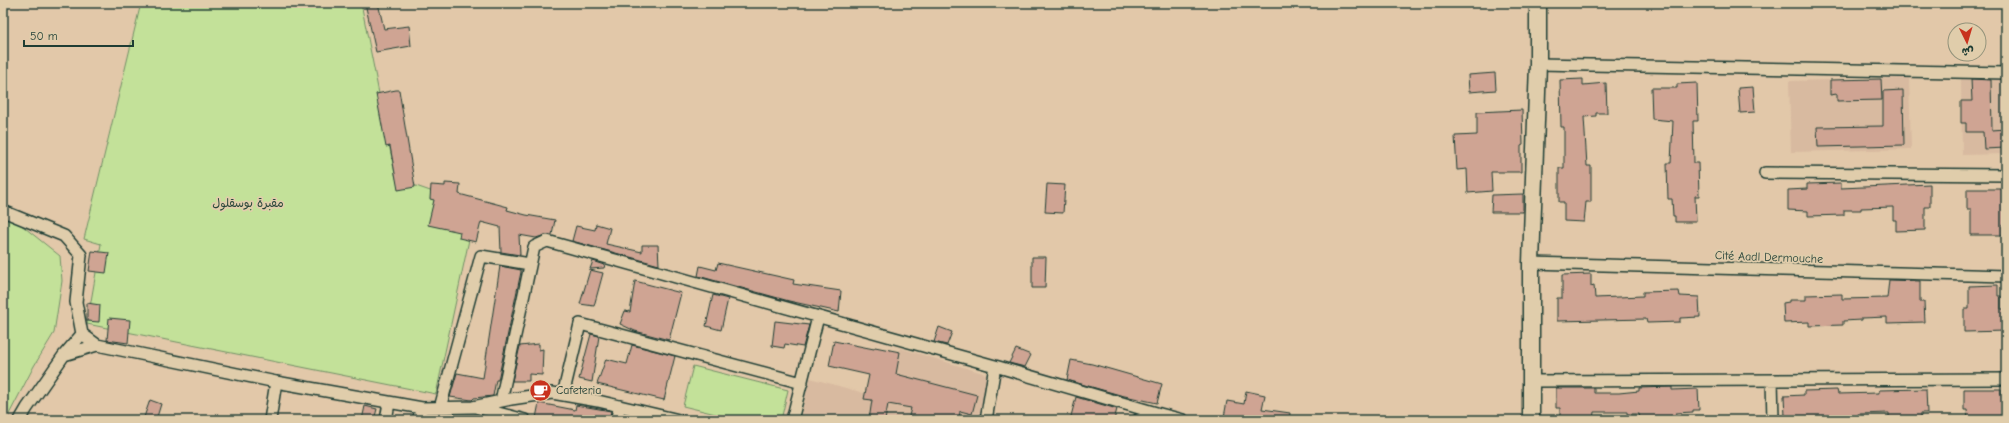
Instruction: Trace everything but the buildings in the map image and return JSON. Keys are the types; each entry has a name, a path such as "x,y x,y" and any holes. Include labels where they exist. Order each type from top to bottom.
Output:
{"main road":[{"path":"1531,420 1531,263 1538,64 1538,3"}],"street":[{"path":"1538,64 2006,72"},
{"path":"1764,173 2006,175"},
{"path":"3,211 64,236 81,255 76,302 82,334 97,345 276,382 422,408 473,407 552,393 620,406 679,420"},
{"path":"501,401 534,247 547,241 995,366 1159,417 1184,420"},
{"path":"440,408 480,256 530,264"},
{"name":"Cité Aadl Dermouche","path":"1531,263 2006,276"},
{"path":"792,420 818,317"},
{"path":"563,395 580,324 802,383"},
{"path":"20,420 64,355 82,334"},
{"path":"64,355 97,345"},
{"path":"986,420 995,366"},
{"path":"1531,381 2006,379"},
{"path":"1772,380 1773,420"},
{"path":"270,420 276,382"},
{"path":"386,420 389,403"},
{"path":"616,420 620,406"},
{"path":"473,407 525,420"},
{"path":"418,420 422,408"},
{"path":"1138,420 1159,417"}],"shaded area":[{"path":"1909,78 1911,149 1791,152 1789,81"},
{"path":"2006,78 2006,154 1962,155 1961,79"},
{"path":"900,348 989,375 978,420 800,420 810,378 885,399"}],"green space":[{"name":"مقبرة بوسقلول","path":"141,3 361,3 396,179 476,207 436,394 87,324 101,244 84,239"},
{"path":"3,219 15,220 60,256 62,281 54,333 34,366 6,420 3,420"},
{"path":"693,366 788,390 781,420 740,420 683,406"}],"place":[{"name":"Cafeteria","path":"540,390"}]}
